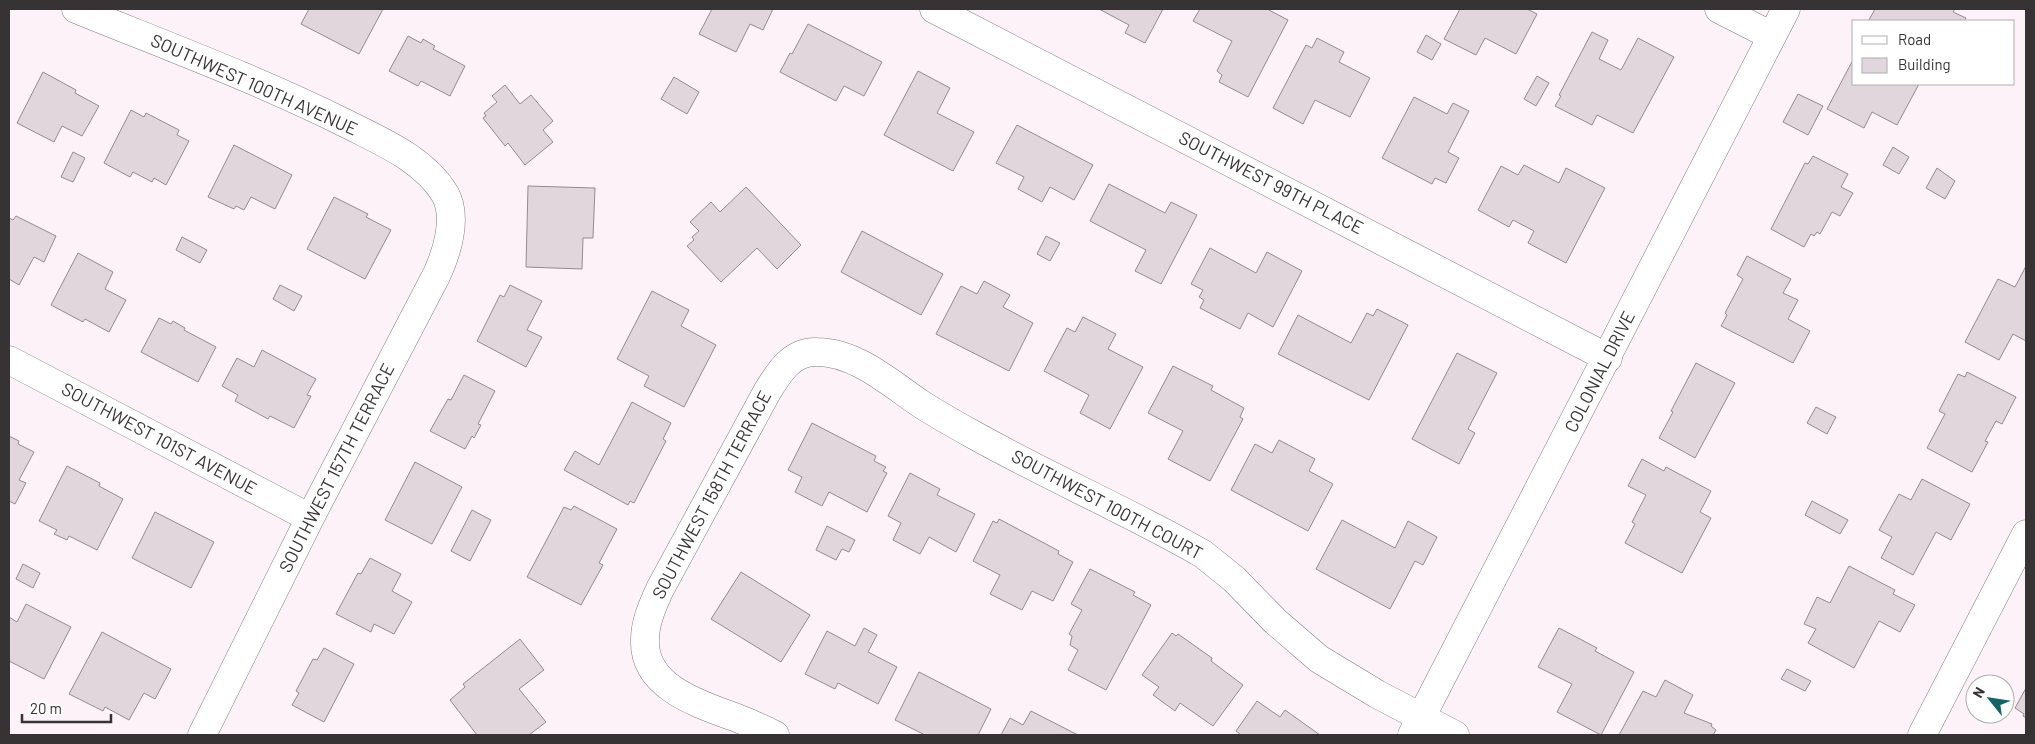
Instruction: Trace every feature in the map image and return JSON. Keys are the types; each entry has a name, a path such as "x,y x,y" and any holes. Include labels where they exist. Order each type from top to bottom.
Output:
{"street":[{"name":"SOUTHWEST 100TH AVENUE","path":"76,9 229,70 370,136 420,166 434,179 446,196"},
{"name":"SOUTHWEST 99TH PLACE","path":"934,9 1608,358"},
{"path":"1719,9 1772,36"},
{"name":"COLONIAL DRIVE","path":"1416,727 1608,358 1786,9"},
{"name":"SOUTHWEST 157TH TERRACE","path":"202,735 310,518 437,274 446,252 450,232 450,213 446,196"},
{"name":"SOUTHWEST 158TH TERRACE","path":"775,735 679,694 665,682 651,665 644,642 647,623 660,589 776,377 793,358 809,352 817,352"},
{"name":"SOUTHWEST 100TH COURT","path":"817,352 839,355 860,364 975,435 1203,554 1234,579 1275,621 1319,659 1354,681 1416,727 1455,735"},
{"name":"SOUTHWEST 101ST AVENUE","path":"9,360 310,518"},
{"path":"1922,735 2026,534"}],"building":[{"path":"309,9 383,9 359,54 301,24"},
{"path":"712,9 773,9 763,30 750,24 736,52 699,34"},
{"path":"1099,9 1163,9 1145,43 1125,33 1129,25"},
{"path":"1200,9 1267,9 1288,20 1248,97 1219,82 1222,75 1217,71 1232,41 1193,21"},
{"path":"1460,9 1527,9 1537,14 1516,54 1485,38 1476,55 1444,39"},
{"path":"1875,9 1955,9 1953,12 1966,18 1965,20 1869,20"},
{"path":"808,24 882,62 864,96 844,86 836,101 780,72"},
{"path":"1592,32 1608,40 1599,59 1621,70 1638,38 1674,57 1633,133 1597,115 1592,125 1555,106"},
{"path":"1426,35 1441,44 1432,60 1417,52"},
{"path":"408,36 421,43 423,39 435,46 433,49 465,66 450,96 421,81 418,86 389,71"},
{"path":"1317,38 1344,52 1339,62 1370,78 1350,117 1315,100 1303,124 1273,108 1306,45 1312,48"},
{"path":"1852,62 1852,85 1918,85 1897,125 1872,112 1864,128 1827,109"},
{"path":"918,71 950,88 937,113 974,132 953,171 884,135"},
{"path":"43,72 76,90 75,93 99,106 82,136 62,126 54,142 17,123"},
{"path":"1537,76 1549,83 1536,106 1524,99"},
{"path":"674,77 699,92 687,114 661,99"},
{"path":"505,85 520,104 531,95 553,121 543,130 553,142 525,165 508,143 505,146 483,118 486,116 484,113 497,102 492,96"},
{"path":"1798,94 1823,106 1808,135 1783,122"},
{"path":"1414,97 1447,114 1453,103 1469,111 1448,152 1459,158 1446,183 1435,178 1432,184 1382,158"},
{"path":"131,110 144,117 146,113 179,130 177,135 189,141 166,185 154,178 152,182 133,172 130,177 104,163"},
{"path":"1017,125 1093,165 1074,200 1050,187 1042,202 1018,189 1024,177 996,163"},
{"path":"234,145 292,175 275,209 251,197 244,210 236,206 234,209 208,197"},
{"path":"1893,147 1909,157 1899,174 1883,165"},
{"path":"73,152 85,158 73,182 61,177"},
{"path":"1813,156 1848,174 1841,187 1853,193 1840,216 1832,212 1820,234 1817,232 1814,236 1811,234 1804,247 1771,229 1805,163 1808,164"},
{"path":"1524,165 1559,183 1566,168 1605,188 1566,263 1528,243 1534,231 1513,220 1509,227 1478,210 1501,166 1518,175"},
{"path":"1937,168 1955,181 1945,199 1926,188"},
{"path":"1109,184 1165,213 1171,202 1197,215 1161,284 1135,271 1146,250 1090,221"},
{"path":"528,186 595,188 593,238 583,238 582,269 526,267"},
{"path":"746,187 801,245 777,269 757,248 721,282 687,246 694,240 692,237 699,231 690,222 711,202 720,212"},
{"path":"334,197 368,214 366,217 391,230 365,279 307,249"},
{"path":"16,216 56,236 44,262 34,257 19,285 9,279 9,218 13,220"},
{"path":"862,231 943,274 921,315 841,272"},
{"path":"1046,236 1060,243 1050,261 1037,254"},
{"path":"182,237 207,250 200,263 176,250"},
{"path":"1210,248 1256,273 1267,252 1302,271 1273,327 1248,313 1240,329 1200,308 1204,300 1199,297 1203,290 1191,284"},
{"path":"78,253 113,272 105,289 126,300 109,332 85,319 83,322 51,305"},
{"path":"1747,256 1791,279 1783,293 1798,300 1788,319 1810,331 1793,363 1721,326 1727,315 1725,313 1743,279 1737,275"},
{"path":"2026,266 2026,341 2013,334 1999,360 1965,342 1998,279 2015,287"},
{"path":"984,281 1010,295 1003,307 1033,323 1009,371 936,334 961,286 977,294"},
{"path":"280,285 302,296 294,311 273,299"},
{"path":"510,285 542,301 527,330 542,337 526,367 477,341 500,295 504,297"},
{"path":"652,291 689,310 681,326 716,345 684,407 644,386 649,376 617,359"},
{"path":"1377,309 1408,325 1369,400 1278,354 1298,315 1351,343 1367,313 1373,316"},
{"path":"1083,317 1116,334 1108,349 1143,367 1110,429 1080,413 1089,395 1044,371 1067,328 1075,332"},
{"path":"159,318 171,324 173,321 185,328 184,330 216,347 198,382 141,352"},
{"path":"262,350 316,379 307,395 311,396 294,428 270,416 268,419 235,401 238,395 222,386 237,358 254,367"},
{"path":"1457,353 1497,373 1468,429 1475,433 1459,464 1412,439"},
{"path":"1696,363 1735,383 1695,458 1659,438"},
{"path":"1173,366 1213,386 1211,390 1244,408 1240,417 1243,419 1210,481 1168,459 1183,431 1148,413"},
{"path":"1967,372 2016,397 2002,424 1996,421 1985,441 1988,442 1972,472 1927,448 1945,414 1939,411 1958,374 1965,377"},
{"path":"464,375 495,391 478,424 481,425 465,449 430,431 448,399 451,400"},
{"path":"632,402 671,423 663,439 666,441 634,503 630,501 628,505 564,470 575,451 599,465"},
{"path":"1816,407 1836,417 1827,434 1807,423"},
{"path":"812,423 876,456 874,461 886,467 883,471 887,473 867,512 829,492 822,506 795,492 802,477 788,470"},
{"path":"9,436 19,441 18,444 34,452 19,480 26,483 15,504 9,501"},
{"path":"1279,440 1315,459 1309,471 1333,484 1308,531 1231,490 1255,444 1272,453"},
{"path":"1642,459 1664,471 1666,467 1711,491 1700,512 1711,518 1682,573 1625,543 1635,524 1632,522 1646,495 1628,486"},
{"path":"415,462 462,487 432,544 385,520"},
{"path":"67,466 100,483 99,486 123,499 97,550 69,536 67,540 54,534 57,530 39,521"},
{"path":"910,473 940,489 937,495 975,514 956,552 929,537 920,554 893,540 901,523 888,516"},
{"path":"1922,479 1970,504 1951,540 1936,532 1913,575 1881,558 1892,537 1879,530 1899,494 1911,500"},
{"path":"1812,501 1848,520 1840,534 1805,515"},
{"path":"574,506 617,529 599,563 603,565 581,605 527,577 564,507 571,510"},
{"path":"472,510 491,520 470,561 451,551"},
{"path":"155,512 214,542 191,588 132,558"},
{"path":"999,519 1059,551 1058,554 1073,562 1053,601 1032,591 1022,610 990,594 1000,575 973,561 993,521 997,523"},
{"path":"1342,520 1395,548 1408,521 1437,537 1423,565 1415,561 1390,609 1316,569"},
{"path":"827,526 855,540 849,552 842,549 836,560 816,550"},
{"path":"370,558 401,574 392,591 412,602 394,634 374,624 371,632 336,614 358,573 361,574"},
{"path":"23,564 40,573 33,588 16,579"},
{"path":"1849,566 1895,590 1893,594 1915,605 1900,632 1879,621 1854,668 1808,643 1816,629 1804,624 1817,597 1830,603"},
{"path":"1090,569 1135,592 1133,595 1151,605 1106,690 1068,670 1078,650 1070,645 1072,636 1069,634 1082,610 1071,604"},
{"path":"741,572 810,615 781,662 711,619"},
{"path":"26,604 71,627 44,679 9,661 9,617 17,622"},
{"path":"864,628 877,635 868,652 897,667 878,704 838,683 835,689 805,674 827,631 855,646"},
{"path":"1559,628 1597,648 1595,651 1634,672 1601,735 1557,712 1572,684 1538,667"},
{"path":"102,632 171,669 155,699 144,693 129,720 105,707 103,711 69,694"},
{"path":"1172,633 1176,636 1178,634 1212,658 1211,661 1243,685 1213,726 1180,703 1175,711 1153,695 1159,687 1142,675"},
{"path":"520,639 544,670 519,689 546,722 529,735 477,735 450,700 465,687 463,684"},
{"path":"324,648 354,664 324,722 292,705 299,693 296,691 313,659 317,660"},
{"path":"1787,669 1811,681 1805,691 1781,679"},
{"path":"919,672 991,709 978,735 925,735 895,720"},
{"path":"1665,680 1693,695 1684,713 1712,724 1711,726 1716,730 1713,735 1619,735 1643,691 1656,697"},
{"path":"2026,688 2026,718 2023,716 2024,714 2015,708"},
{"path":"1257,701 1280,717 1285,710 1320,735 1241,735 1236,731"},
{"path":"1031,711 1078,735 1001,735 1010,718 1023,725"}]}
